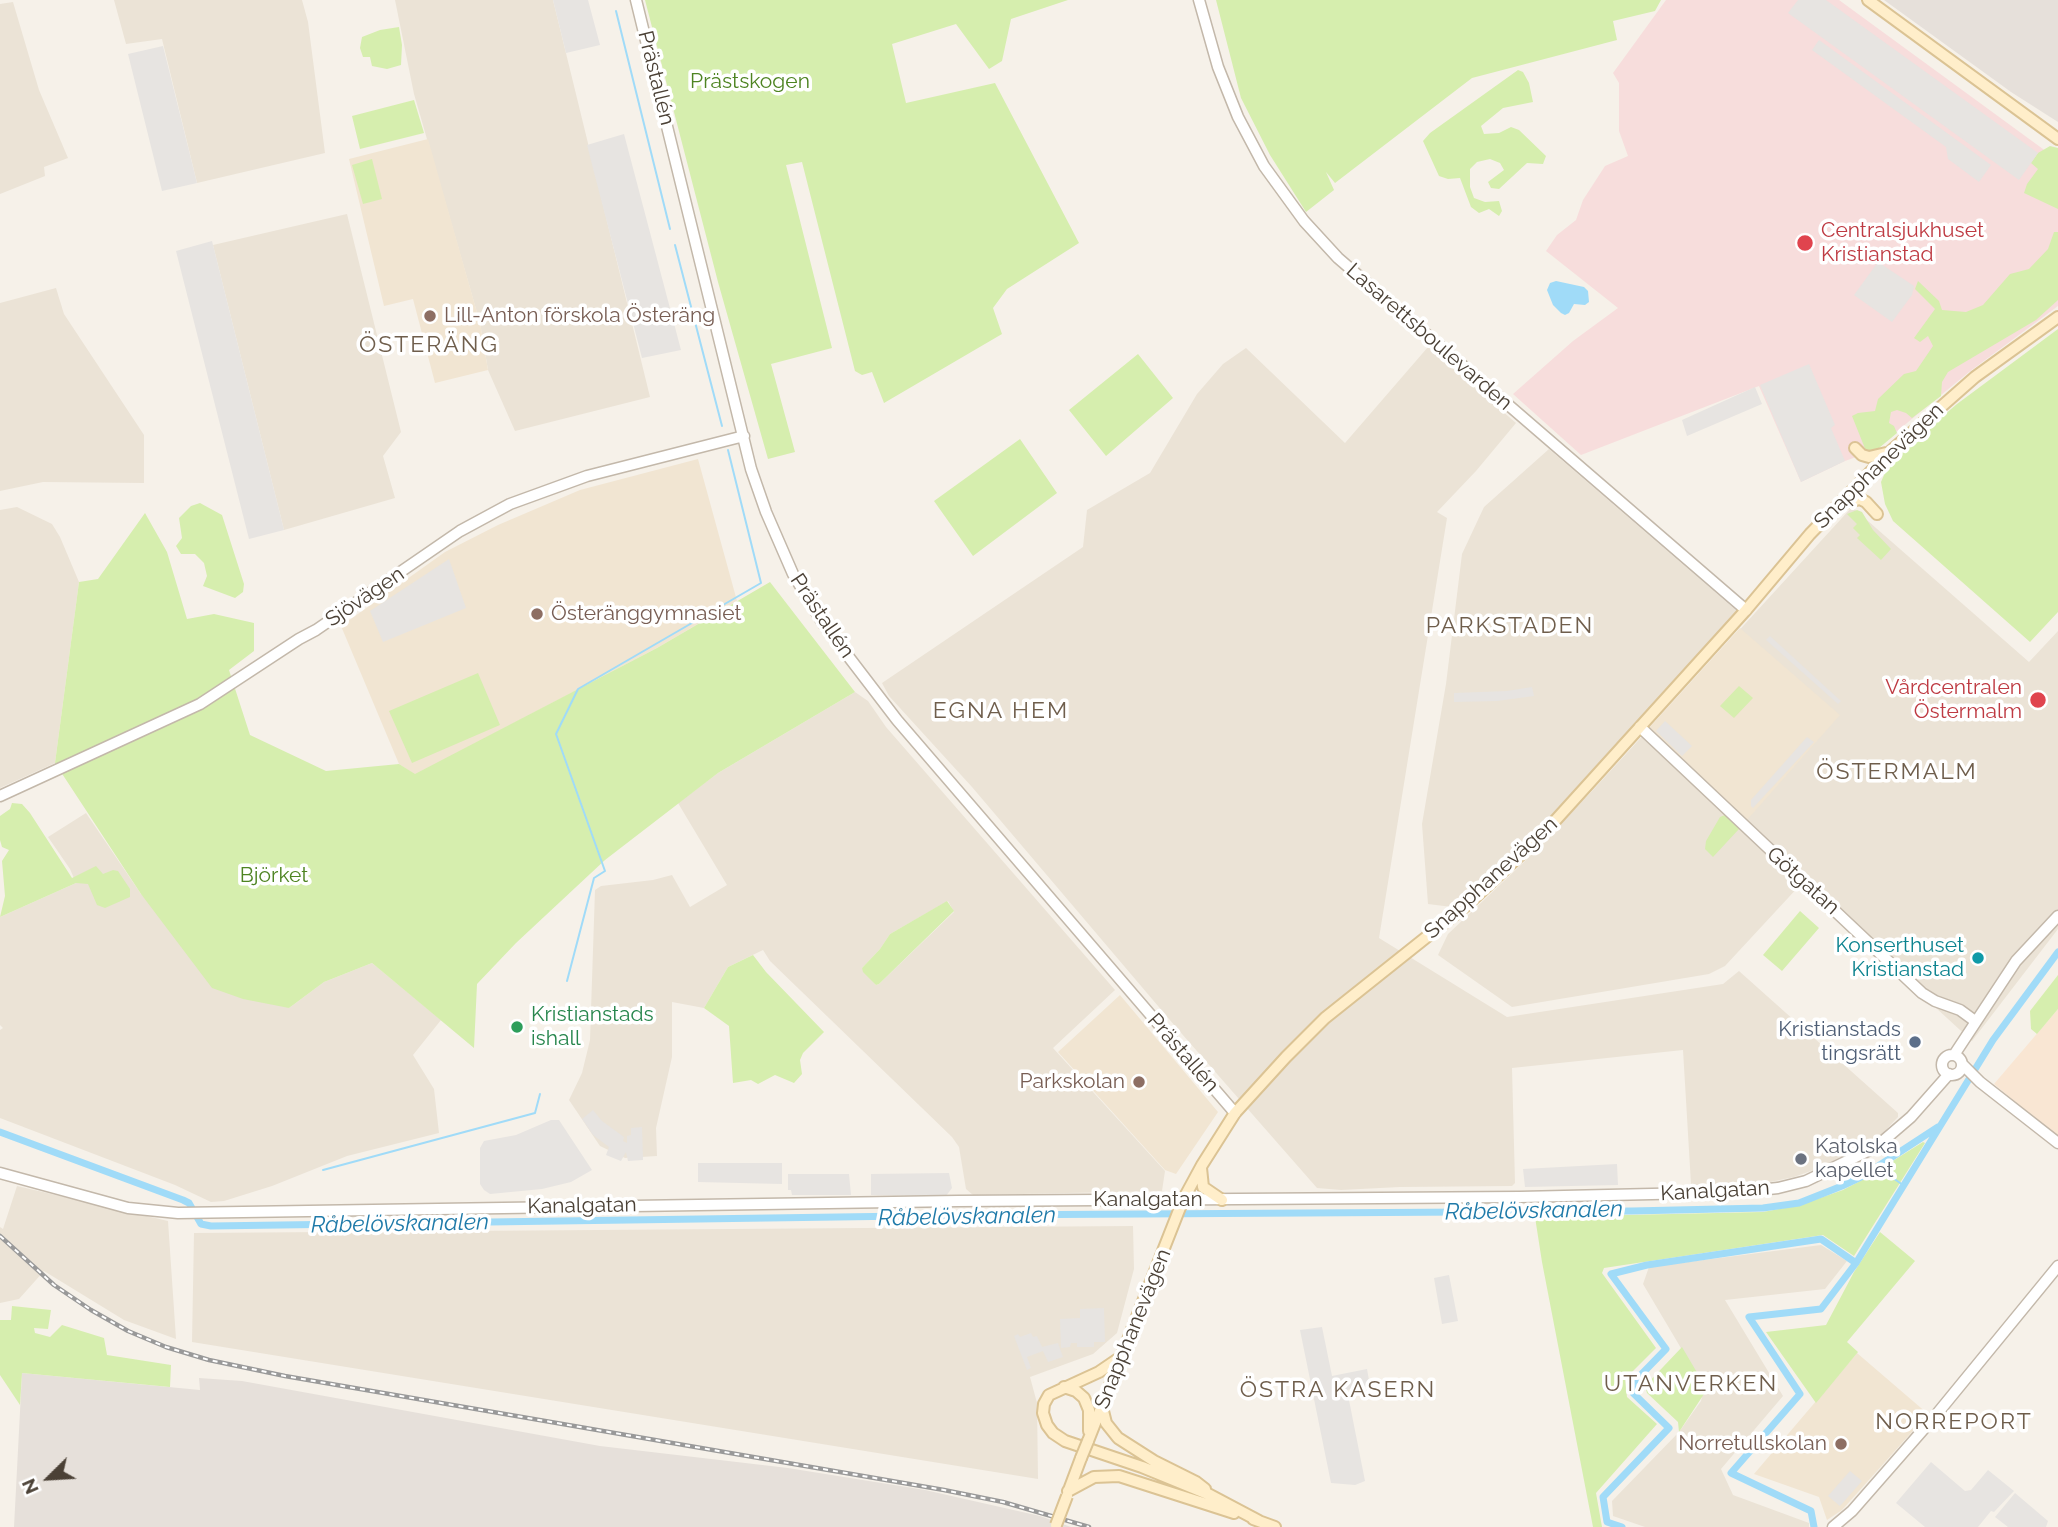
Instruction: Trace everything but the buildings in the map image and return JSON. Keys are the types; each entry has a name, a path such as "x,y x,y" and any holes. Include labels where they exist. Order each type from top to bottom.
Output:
{"main road":[{"path":"1868,0 2058,139"},
{"path":"2030,117 2058,130"},
{"name":"Snapphanevägen","path":"1055,1526 1184,1200 1202,1165 1235,1114 1325,1018 1458,911 1545,833 1746,610 1810,534 1892,450 1975,377 2058,317"},
{"path":"1855,448 1862,455 1869,457 1892,450"},
{"path":"1838,506 1860,499 1877,514"},
{"path":"1202,1165 1203,1187 1222,1200"},
{"path":"1121,1357 1093,1375 1052,1393 1044,1404 1045,1421 1055,1435 1065,1441 1142,1467 1205,1499"},
{"path":"1064,1387 1081,1394 1087,1403 1088,1441"},
{"path":"1102,1407 1106,1423 1118,1438 1154,1461 1196,1482 1205,1499"},
{"path":"1068,1494 1094,1478 1119,1476 1205,1499 1275,1527"}],"street":[{"name":"Prästallén","path":"636,0 751,469 783,556 822,622 897,720 1235,1114"},
{"name":"Lasarettsboulevarden","path":"1199,0 1218,67 1238,117 1264,166 1304,221 1338,258 1746,610"},
{"name":"Sjövägen","path":"0,796 200,704 316,630 460,531 510,504 587,476 744,436"},
{"name":"Götgatan","path":"1640,727 1922,993 1960,1010 1975,1021"},
{"path":"2058,916 2016,961 1975,1021 1963,1040 1957,1068 1980,1082 2058,1143"},
{"name":"Kanalgatan","path":"0,1173 128,1208 164,1212 1740,1192 1778,1188 1806,1181 1876,1147 1911,1117 1957,1068"},
{"path":"1833,1527 1852,1511 1936,1415 2058,1265"}],"shaded area":[{"path":"114,0 302,0 308,22 325,153 197,183 162,39 126,44"},
{"path":"395,0 553,0 650,397 515,431 488,370 480,323 414,94"},
{"path":"553,0 588,0 600,45 566,53"},
{"name":"Centralsjukhuset Kristianstad","path":"1666,0 1839,0 2058,160 2058,306 1969,372 1873,451 1801,482 1759,386 1581,455 1513,394 1573,341 1618,308 1546,251 1557,235 1576,220 1583,200 1605,166 1628,156 1619,131 1619,83 1613,73"},
{"path":"1798,0 1826,0 2038,153 2019,180 1788,13"},
{"path":"1884,0 2058,0 2058,122 2011,92"},
{"path":"13,2 39,90 68,158 44,167 45,176 0,194 0,4"},
{"path":"1819,40 1991,165 1979,182 1948,159 1946,147 1812,50"},
{"path":"163,46 197,183 162,191 128,54"},
{"path":"624,134 681,350 642,358 587,145"},
{"path":"428,139 480,323 488,370 435,383 413,299 384,306 349,159"},
{"path":"347,214 401,432 383,456 395,498 284,530 213,245"},
{"path":"212,241 284,530 249,539 176,251"},
{"path":"1878,262 1914,286 1912,295 1892,322 1854,295"},
{"path":"56,288 64,314 144,435 144,483 43,482 0,491 0,303"},
{"path":"1428,347 1516,423 1437,512 1447,518 1379,938 1507,1017 1723,984 1739,971 1898,1113 1898,1117 1882,1134 1822,1167 1770,1182 1693,1186 1683,1050 1512,1068 1515,1183 1512,1186 1341,1190 1317,1188 972,787 889,696 882,683 1083,547 1087,510 1150,473 1197,394 1223,364 1246,348 1345,443"},
{"path":"1809,364 1835,425 1831,428 1845,461 1801,482 1760,385"},
{"path":"1755,387 1762,404 1687,436 1682,420"},
{"path":"1549,449 1737,611 1540,831 1499,872 1452,907 1428,904 1422,824 1446,684 1462,554 1484,507"},
{"name":"Österänggymnasiet","path":"698,459 737,601 657,648 415,775 399,764 341,626 445,552 498,525 580,490"},
{"path":"17,507 52,524 79,582 55,763 0,788 0,510"},
{"path":"1852,507 2029,662 2058,631 2058,929 1972,1041 1801,884 1725,966 1709,974 1512,1007 1438,955 1448,934 1523,863 1593,790"},
{"path":"449,559 466,608 383,642 370,611"},
{"path":"1740,628 1840,715 1747,820 1648,729"},
{"path":"1770,636 1841,701 1838,704 1766,640"},
{"path":"1532,687 1534,696 1497,701 1454,702 1454,693"},
{"path":"855,692 868,701 886,727 1115,990 1053,1048 1165,1171 1162,1191 973,1195 966,1189 959,1147 952,1137 770,961 763,950 728,967 704,1008 672,1002 672,1057 656,1128 657,1156 625,1158 600,1146 569,1100 582,1073 590,1040 595,890 601,886 672,875 690,907 727,885 678,803 718,773","holes":["948,901 954,912 879,984 876,985 862,968 890,934"]},
{"path":"1665,721 1692,746 1682,756 1656,731"},
{"path":"1807,737 1814,742 1753,808 1751,800"},
{"path":"86,813 141,894 289,1008 324,982 372,963 441,1020 413,1055 434,1089 439,1133 347,1156 272,1186 224,1201 211,1202 175,1185 0,1118 0,1030 3,1028 0,1025 0,917 76,883 70,869 48,837"},
{"name":"Parkskolan","path":"1120,995 1218,1112 1176,1174 1165,1170 1058,1052"},
{"path":"2058,1009 2058,1138 1994,1084"},
{"path":"593,1110 602,1121 624,1137 623,1141 627,1143 631,1128 642,1127 643,1160 628,1161 626,1152 621,1161 606,1155 609,1147 593,1135 582,1119"},
{"path":"551,1120 559,1120 592,1170 571,1182 542,1189 490,1194 484,1190 480,1184 480,1148 484,1141 516,1135"},
{"path":"698,1163 782,1163 782,1184 698,1182"},
{"path":"1617,1164 1618,1185 1525,1187 1523,1169"},
{"path":"949,1173 952,1188 946,1196 871,1195 871,1174"},
{"path":"788,1174 849,1174 851,1195 792,1195 791,1190 788,1190"},
{"path":"17,1186 168,1221 176,1339 124,1320 44,1271 19,1299 0,1303 0,1227 3,1229"},
{"path":"1133,1226 1134,1269 1117,1333 1093,1354 1030,1377 1037,1403 1038,1479 192,1342 194,1233"},
{"path":"1821,1245 1847,1261 1825,1289 1725,1300 1783,1396 1721,1469 1733,1495 1809,1523 1809,1527 1645,1527 1613,1516 1612,1501 1679,1432 1701,1401 1704,1387 1643,1284 1649,1267"},
{"path":"1449,1275 1458,1321 1442,1324 1434,1278"},
{"path":"1104,1308 1105,1342 1094,1342 1094,1347 1077,1347 1077,1343 1071,1343 1070,1347 1061,1348 1060,1319 1080,1318 1080,1309"},
{"path":"1322,1327 1332,1376 1367,1369 1370,1386 1347,1390 1365,1481 1355,1485 1331,1483 1300,1330"},
{"path":"1031,1333 1033,1337 1037,1336 1042,1347 1058,1343 1063,1357 1048,1362 1043,1351 1027,1357 1031,1368 1027,1370 1014,1336"},
{"name":"Norretullskolan","path":"1857,1353 1928,1414 1842,1510 1827,1520 1819,1497 1754,1474"},
{"path":"22,1373 200,1390 199,1378 242,1381 600,1446 788,1468 925,1490 1040,1516 1071,1527 14,1527"},
{"path":"1931,1462 1965,1491 1971,1490 1988,1470 2014,1491 1994,1512 1991,1511 1978,1527 1925,1527 1896,1503"},
{"path":"1850,1471 1862,1481 1840,1506 1828,1496"},
{"path":"2015,1493 2048,1521 2046,1527 2008,1527 1995,1517"}],"green space":[{"name":"Prästskogen","path":"645,0 1068,0 1011,19 1002,61 989,69 956,24 892,44 906,103 995,83 1079,243 1007,289 993,308 1002,334 884,403 872,372 862,375 855,371 802,162 786,165 832,348 771,364 795,452 768,459 718,282"},
{"path":"1216,0 1661,0 1655,11 1613,21 1617,40 1472,78 1335,183 1326,172 1334,190 1306,212 1270,155 1241,98"},
{"path":"399,27 401,65 387,69 372,66 370,57 363,57 360,48 362,37"},
{"path":"1518,70 1523,72 1529,83 1533,102 1503,108 1481,126 1484,134 1499,133 1511,127 1519,130 1546,156 1543,164 1527,163 1499,189 1491,188 1488,182 1504,170 1500,163 1490,159 1477,162 1470,169 1470,187 1474,198 1485,202 1499,201 1502,211 1499,216 1489,209 1479,213 1471,207 1460,178 1448,179 1439,176 1423,141 1430,133"},
{"path":"414,100 424,133 360,149 352,116"},
{"path":"2050,146 2058,148 2058,209 2024,193 2038,169 2031,163 2038,153"},
{"path":"372,159 382,199 363,204 352,165"},
{"path":"2054,232 2058,232 2058,300 2036,320 1948,372 1942,382 1941,396 1912,418 1897,410 1891,412 1889,423 1897,433 1873,453 1866,451 1852,416 1875,411 1878,399 1904,374 1916,371 1933,346 1928,336 1920,342 1914,338 1935,309 1915,289 1918,281 1939,301 1942,310 1966,312 1983,305 2010,274 2029,269 2048,249"},
{"path":"2058,329 2058,612 2030,642 1893,521 1885,504 1881,482 1888,466 1916,439 1957,404"},
{"path":"1138,354 1173,398 1106,456 1069,410"},
{"path":"1020,439 1057,493 973,556 934,501"},
{"path":"200,503 222,515 244,584 243,592 235,598 203,586 207,576 204,563 195,554 181,554 176,546 182,538 179,518 191,506"},
{"path":"1857,510 1862,512 1873,530 1891,549 1881,560 1857,538 1860,535 1853,528 1857,524 1847,514"},
{"name":"Björket","path":"145,513 167,552 187,619 214,614 254,623 254,651 229,670 250,735 326,771 399,764 415,774 657,648 770,582 855,692 718,773 605,860 516,943 477,984 474,1048 372,963 324,982 289,1008 243,999 212,988 141,894 55,763 79,582 98,579"},
{"path":"478,673 500,725 412,763 389,711"},
{"path":"1739,686 1753,698 1734,718 1720,706"},
{"path":"12,803 22,804 30,813 72,878 96,866 103,874 118,871 130,889 130,897 105,908 97,905 88,884 76,883 0,917 5,896 2,861 9,850 2,847 0,840 0,816 10,809"},
{"path":"1725,815 1739,829 1713,857 1705,849 1706,841 1720,817"},
{"path":"947,901 954,911 879,984 876,985 863,972 862,968 890,934"},
{"path":"1800,911 1819,928 1782,971 1763,955"},
{"path":"753,955 824,1032 803,1053 800,1060 802,1074 794,1083 775,1075 758,1084 751,1080 733,1083 729,1026 704,1008 728,967"},
{"path":"2058,975 2058,1009 2037,1034 2031,1029 2030,1011"},
{"path":"1925,1143 1854,1256 1823,1235 1604,1268 1602,1273 1656,1348 1625,1379 1627,1397 1657,1424 1596,1493 1602,1527 1593,1527 1535,1217 1763,1212 1800,1205 1843,1190"},
{"path":"1880,1232 1915,1261 1847,1342 1858,1352 1816,1403 1766,1332 1826,1325 1854,1272"},
{"path":"12,1306 51,1310 48,1329 34,1328 35,1333 50,1337 62,1325 104,1338 107,1355 171,1365 170,1387 22,1373 20,1405 0,1375 0,1320 11,1320"},
{"path":"1682,1347 1702,1381 1704,1394 1679,1432 1678,1422 1647,1393 1645,1386"}],"water":[{"path":"1556,281 1584,287 1588,291 1589,302 1585,305 1574,304 1569,313 1561,313 1553,305 1547,290 1550,283"}],"waterway":[{"path":"616,11 670,229"},
{"path":"675,245 722,426"},
{"path":"567,981 594,878 605,871 556,734 578,689 761,583 728,450"},
{"path":"1814,1527 1811,1511 1731,1473 1800,1394 1749,1317 1821,1309 1856,1263 1993,1040 2058,952"},
{"path":"323,1170 535,1113 540,1094"},
{"name":"Råbelövskanalen","path":"0,1132 183,1200 189,1203 201,1224 211,1226 977,1215 1763,1208 1799,1203 1842,1186 1863,1176 1938,1127"},
{"path":"1877,1167 1903,1185"},
{"path":"1622,1527 1607,1522 1603,1497 1669,1428 1633,1393 1633,1383 1666,1349 1611,1274 1647,1265 1821,1239 1856,1263"}],"railway":[{"path":"0,1236 54,1285 91,1310 128,1331 166,1347 209,1360 285,1376 944,1490 1003,1502 1089,1527"}],"place":[{"name":"Centralsjukhuset Kristianstad","path":"1805,243"},
{"name":"Lill-Anton förskola Österäng","path":"430,316"},
{"name":"Österänggymnasiet","path":"537,614"},
{"name":"Vårdcentralen Östermalm","path":"2038,700"},
{"name":"Konserthuset Kristianstad","path":"1978,958"},
{"name":"Kristianstads ishall","path":"517,1027"},
{"name":"Kristianstads tingsrätt","path":"1915,1042"},
{"name":"Parkskolan","path":"1139,1082"},
{"name":"Katolska kapellet","path":"1801,1159"},
{"name":"Norretullskolan","path":"1841,1444"}],"district":[{"name":"ÖSTERÄNG","path":"429,345"},
{"name":"PARKSTADEN","path":"1510,626"},
{"name":"EGNA HEM","path":"1001,711"},
{"name":"ÖSTERMALM","path":"1897,772"},
{"name":"UTANVERKEN","path":"1691,1384"},
{"name":"ÖSTRA KASERN","path":"1338,1390"},
{"name":"NORREPORT","path":"1954,1422"}]}
